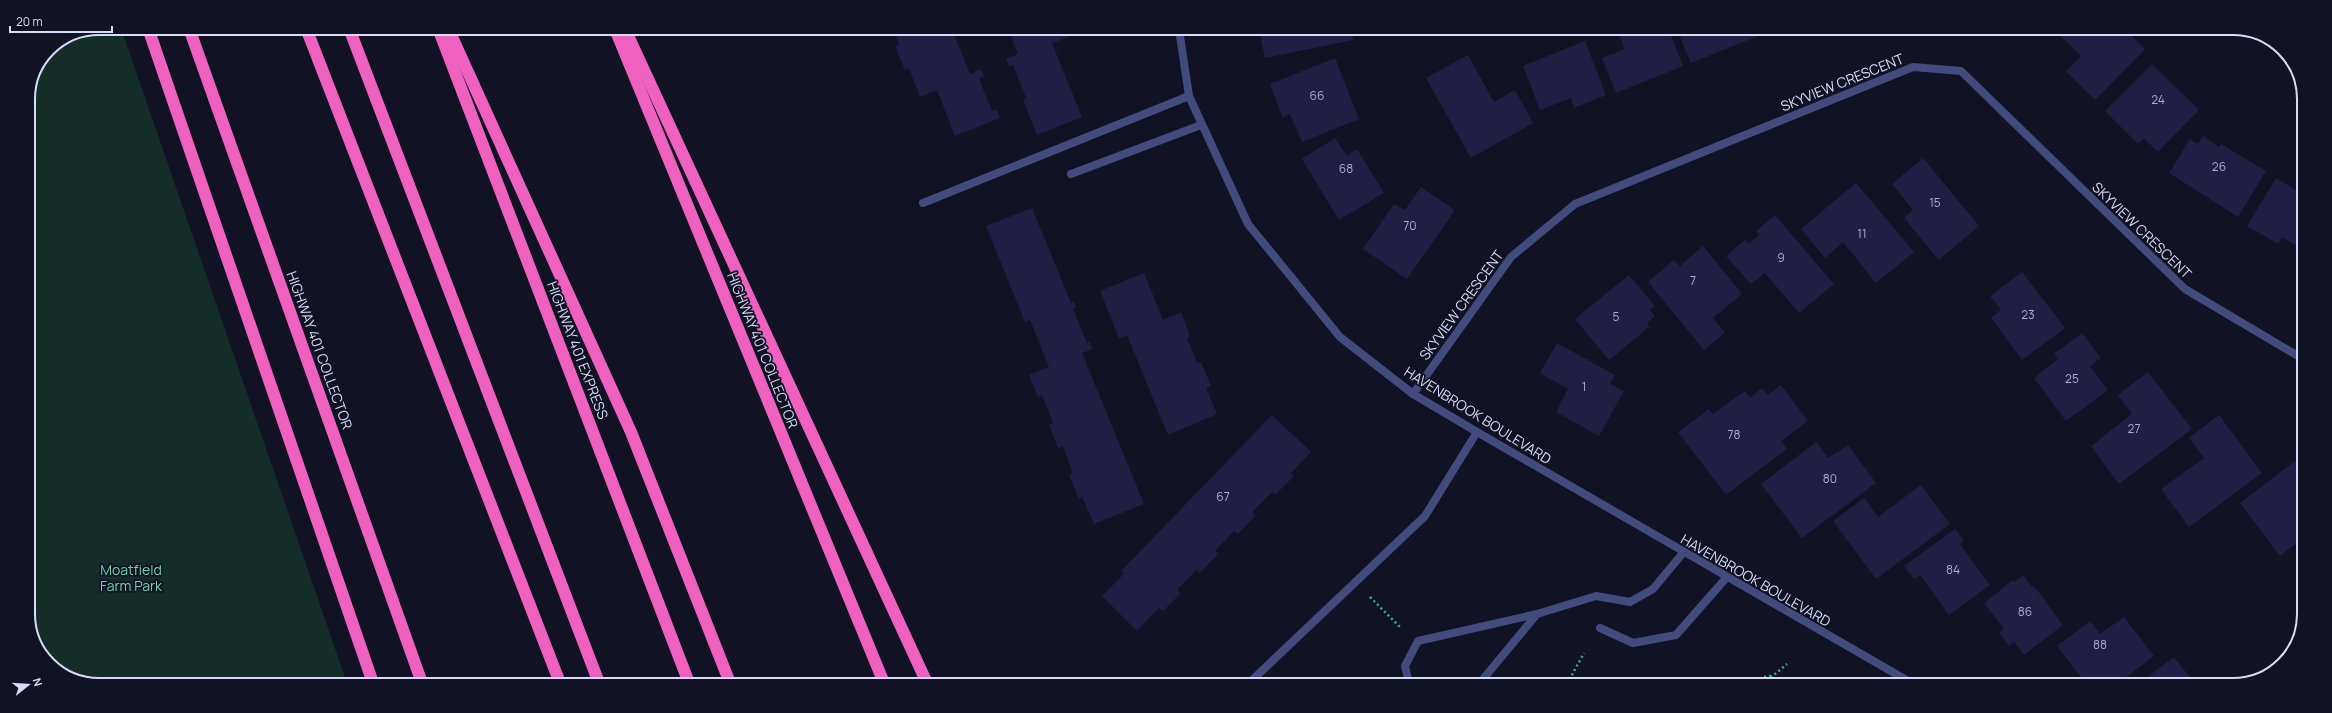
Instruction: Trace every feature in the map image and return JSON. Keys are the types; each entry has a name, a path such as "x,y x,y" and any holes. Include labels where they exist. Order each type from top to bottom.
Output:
{"highway":[{"path":"150,35 371,678"},
{"name":"HIGHWAY 401 COLLECTOR","path":"191,35 420,678"},
{"path":"309,35 558,678"},
{"path":"352,35 597,678"},
{"name":"HIGHWAY 401 EXPRESS","path":"441,35 687,678"},
{"path":"451,35 631,432 728,678"},
{"name":"HIGHWAY 401 COLLECTOR","path":"617,35 882,678"},
{"path":"628,35 924,678"}],"street":[{"name":"HAVENBROOK BOULEVARD","path":"1180,35 1189,96 1201,126 1248,224 1340,337 1413,394 1682,553 1902,678"},
{"name":"SKYVIEW CRESCENT","path":"1413,394 1511,257 1575,204 1913,67 1961,71 2185,289 2297,355"},
{"path":"923,203 1189,96"},
{"path":"1071,174 1201,126"},
{"path":"1254,678 1425,516 1477,432"},
{"path":"1408,678 1405,666 1418,641 1537,614 1596,596 1630,602 1653,589 1682,553"},
{"path":"1600,628 1633,643 1676,634 1726,577"},
{"path":"1484,678 1537,614"}],"path":[{"path":"1379,606 1390,617"},
{"path":"1569,678 1584,653"},
{"path":"1770,678 1787,664"},
{"path":"1761,678 1774,675"}],"green space":[{"name":"Moatfield Farm Park","path":"123,35 345,678 99,678 83,676 71,671 57,662 48,653 40,638 35,618 36,87 46,64 54,54 64,46 87,36"}],"building":[{"path":"895,35 954,35 970,74 981,69 984,77 979,79 992,111 997,110 1000,118 955,136 937,90 920,97 909,68 905,70 895,46 899,44"},
{"path":"1010,35 1067,35 1068,37 1052,43 1082,117 1037,135 1023,100 1026,98 1013,65 1009,66 1006,59 1018,54"},
{"path":"1260,35 1352,35 1353,40 1265,58"},
{"path":"1619,35 1671,35 1683,66 1616,93 1602,58 1625,49"},
{"path":"1679,35 1758,36 1691,63"},
{"path":"2059,35 2131,35 2145,49 2095,100 2066,71 2081,56"},
{"path":"1585,41 1606,95 1574,108 1571,98 1540,110 1523,66"},
{"path":"1468,55 1494,102 1515,90 1533,123 1471,158 1426,78"},
{"path":"1335,58 1359,119 1302,142 1290,114 1283,118 1270,84"},
{"path":"2152,64 2199,110 2158,152 2144,138 2138,144 2105,111"},
{"path":"2203,136 2219,147 2221,144 2266,171 2238,217 2169,173 2190,139 2198,144"},
{"path":"1335,138 1347,156 1357,149 1384,193 1339,220 1302,159"},
{"path":"1923,158 1979,226 1939,260 1904,218 1913,210 1892,184"},
{"path":"2276,178 2297,190 2297,246 2282,237 2278,244 2247,226"},
{"path":"1856,183 1914,252 1876,283 1843,242 1825,258 1801,229"},
{"path":"1421,187 1455,210 1407,279 1363,249 1394,204 1405,210"},
{"path":"1032,208 1071,303 1074,302 1076,308 1073,309 1087,343 1090,342 1093,349 1082,353 1144,504 1094,524 1082,497 1079,499 1069,475 1073,473 1063,446 1058,448 1049,425 1053,423 1042,395 1038,397 1029,375 1049,367 1030,320 1025,322 986,226"},
{"path":"1775,215 1834,284 1799,313 1765,273 1751,284 1726,256 1745,240 1749,244 1759,235 1756,231"},
{"path":"1703,246 1742,294 1713,318 1725,333 1704,350 1648,282 1674,260 1680,266"},
{"path":"2022,272 2065,328 2022,360 1991,318 2001,310 1990,296"},
{"path":"1144,273 1163,320 1181,312 1190,336 1187,338 1197,363 1201,362 1211,386 1206,388 1217,414 1168,435 1127,335 1119,338 1100,291"},
{"path":"1629,275 1655,306 1650,310 1655,316 1647,323 1649,327 1609,360 1575,319"},
{"path":"2082,333 2101,358 2090,366 2108,390 2066,421 2034,378 2058,359 2054,354"},
{"path":"1557,343 1615,375 1610,384 1624,391 1599,436 1556,412 1568,389 1540,373"},
{"path":"2148,372 2192,429 2119,484 2091,446 2132,414 2118,395"},
{"path":"1781,385 1808,421 1781,441 1787,449 1726,495 1678,432 1709,409 1713,414 1745,391 1750,398 1762,388 1768,395"},
{"path":"1272,415 1311,452 1291,473 1294,476 1275,495 1272,492 1252,512 1256,515 1238,534 1234,531 1215,551 1218,554 1200,573 1196,570 1177,590 1180,594 1163,611 1159,608 1137,631 1102,596 1124,574 1121,571"},
{"path":"2219,415 2262,473 2189,527 2161,489 2204,458 2189,438"},
{"path":"1816,442 1828,458 1848,445 1876,483 1802,538 1761,484"},
{"path":"2295,461 2297,464 2297,543 2280,556 2240,503"},
{"path":"1921,485 1950,524 1876,579 1833,521 1864,498 1878,517"},
{"path":"1955,529 1964,541 1960,544 1990,585 1949,615 1920,575 1914,579 1904,566"},
{"path":"2023,575 2032,587 2034,586 2063,625 2024,655 2014,642 2009,646 1999,633 2004,629 1984,603 2013,580 2015,582"},
{"path":"2124,617 2154,656 2125,678 2082,678 2057,646 2090,621 2100,634"},
{"path":"2174,657 2190,678 2146,678"}]}
